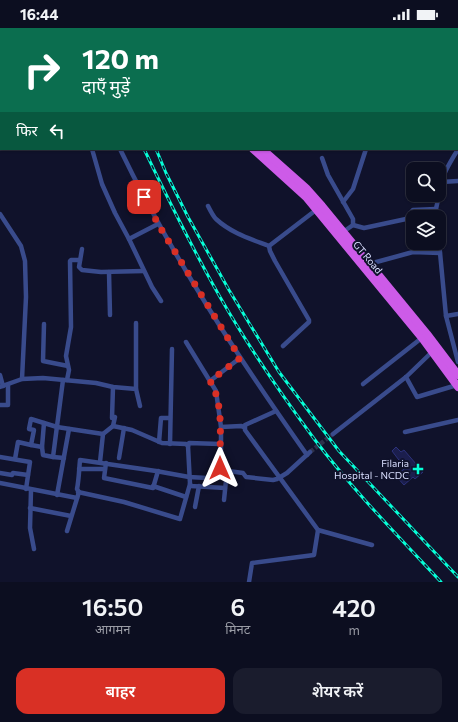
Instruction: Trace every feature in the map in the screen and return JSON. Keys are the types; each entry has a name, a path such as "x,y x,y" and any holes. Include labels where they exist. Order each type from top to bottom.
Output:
{"highway":[{"name":"GT Road","path":"254,150 308,195 316,210 390,294 458,375"},
{"name":"GT Road","path":"263,150 288,171 308,195 343,232 390,294"},
{"name":"GT Road","path":"435,349 458,386"}],"street":[{"path":"92,150 102,184 115,213 161,301"},
{"path":"121,150 158,224 240,358 276,411 308,453 286,473 273,480 246,477 243,473 220,469"},
{"path":"343,202 353,189 366,150"},
{"path":"446,168 457,150"},
{"path":"322,158 328,175 353,219 353,225"},
{"path":"446,182 458,181"},
{"path":"353,225 364,228 406,219 413,210 436,209 438,202"},
{"path":"208,206 215,218 232,230 244,237 269,246"},
{"path":"269,246 316,210"},
{"path":"0,214 21,246 25,261 26,297 22,379"},
{"path":"129,239 158,224"},
{"path":"343,232 353,225"},
{"path":"269,246 275,261 309,320 309,322 283,346"},
{"path":"82,249 79,267 82,270 109,272 144,271"},
{"path":"440,250 446,316 458,362"},
{"path":"368,264 413,252 440,253"},
{"path":"53,457 56,427 65,380 69,370 66,356 71,327 70,261 74,259 80,260"},
{"path":"109,272 110,315"},
{"path":"446,316 458,314"},
{"path":"136,323 136,388 140,406"},
{"path":"44,324 43,361 68,366"},
{"path":"363,384 425,336"},
{"path":"186,342 216,391 221,427 220,469"},
{"path":"170,444 172,348"},
{"path":"333,434 406,377 435,349"},
{"path":"210,381 240,358"},
{"path":"0,375 8,405 0,405"},
{"path":"406,377 417,397 458,386"},
{"path":"3,386 22,379 43,378 96,383 112,387 136,388"},
{"path":"100,462 103,434 113,426 114,417 112,418 112,387"},
{"path":"244,428 245,425 276,411"},
{"path":"159,442 160,418 170,418"},
{"path":"31,445 34,430 30,429 32,419 56,427 103,434"},
{"path":"405,432 458,420"},
{"path":"44,423 42,447 43,455 64,458"},
{"path":"113,426 138,432 159,442 186,444 188,446"},
{"path":"221,427 241,426 244,428 318,530 372,545"},
{"path":"118,458 124,428"},
{"path":"57,495 69,429"},
{"path":"14,459 18,442 42,447"},
{"path":"188,446 189,443 220,444"},
{"path":"78,492 124,502 180,519 190,484 188,446"},
{"path":"0,457 30,462 28,489 30,528 34,549"},
{"path":"67,531 77,498 80,460 189,477 207,478 220,469"},
{"path":"106,463 104,478 153,488 153,486 186,497"},
{"path":"79,470 105,469"},
{"path":"153,486 158,471"},
{"path":"224,500 227,471"},
{"path":"0,473 28,475"},
{"path":"0,483 77,498"},
{"path":"190,484 190,486 225,488"},
{"path":"195,507 199,486"},
{"path":"30,508 72,516"},
{"path":"249,582 252,563 314,555 318,530"}],"building":[{"path":"396,447 401,452 404,450 423,472 415,479 413,477 404,485 396,476 405,468 392,451"}],"tunnel":[{"path":"310,452 333,434"}],"railway":[{"path":"144,150 180,223 210,279 253,352 277,387 315,440 345,477 441,582"},
{"path":"156,150 188,217 229,290 279,372 339,451 458,577"}],"place":[{"name":"Filaria Hospital - NCDC","path":"418,469"}],"route":[{"path":"144,197 158,224 240,358 210,381 216,391 221,427 220,468"}]}
